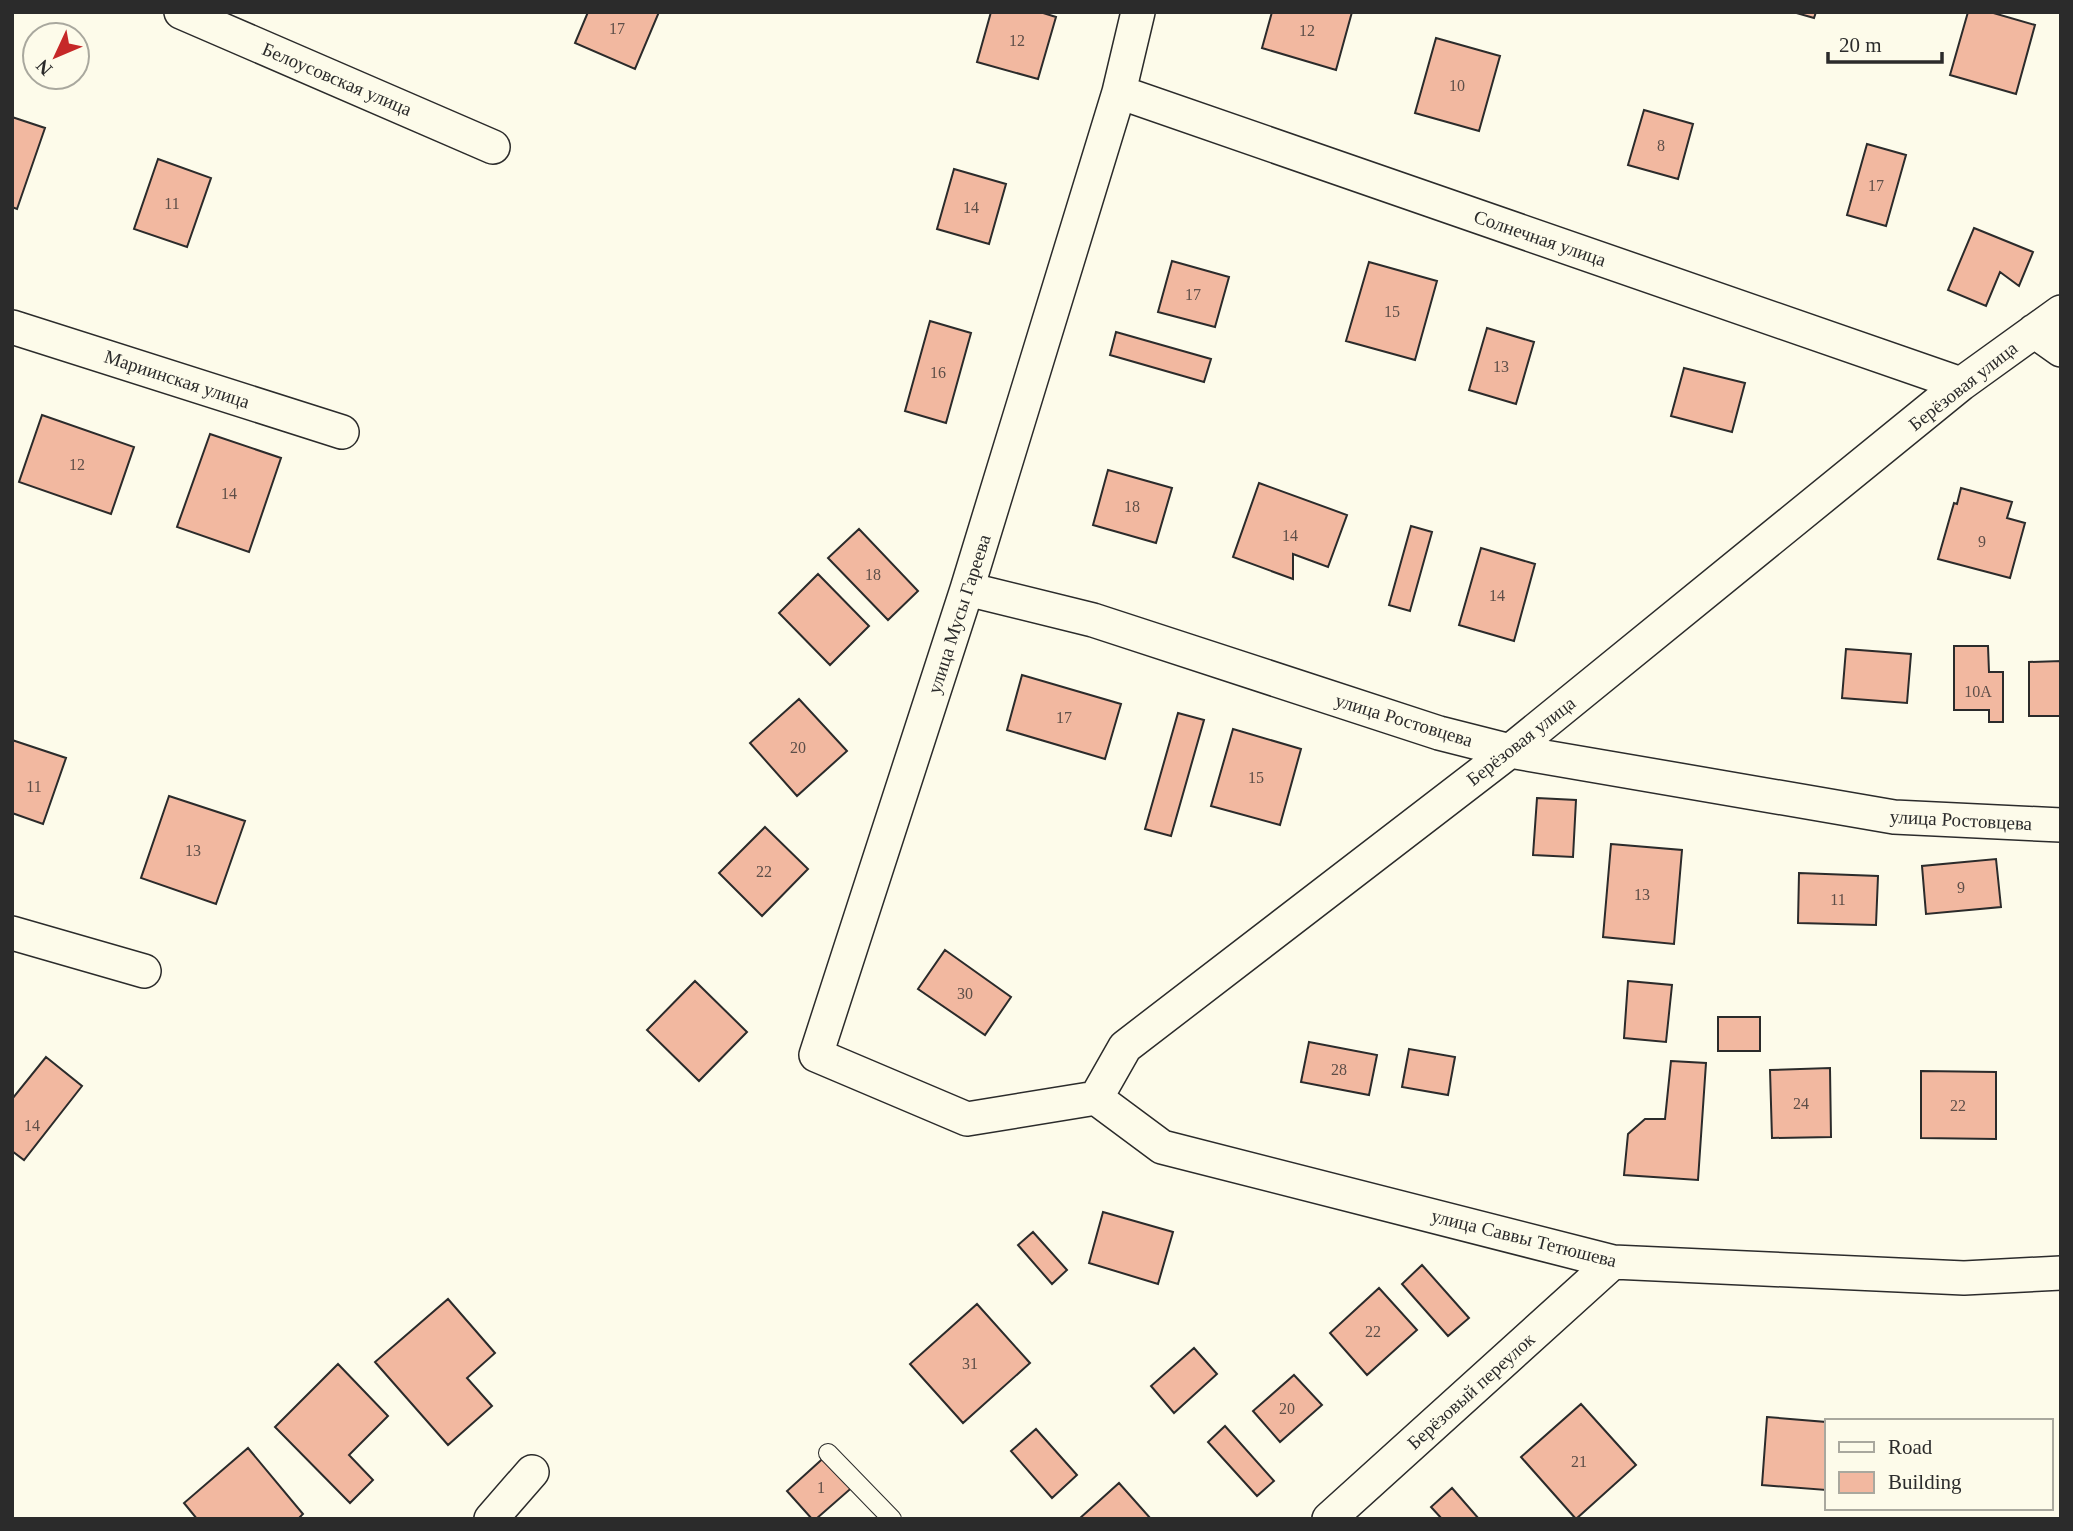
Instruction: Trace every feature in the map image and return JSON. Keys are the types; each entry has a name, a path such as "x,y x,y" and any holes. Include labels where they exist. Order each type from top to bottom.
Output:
{"street":[{"name":"Белоусовская улица","path":"181,12 493,147"},
{"name":"улица Мусы Гареева","path":"1096,1098 967,1119 816,1055 967,589 1119,92 1138,12"},
{"name":"Солнечная улица","path":"1119,92 1961,384"},
{"name":"Берёзовая улица","path":"1096,1098 1125,1047 1510,751 1961,384 2061,312"},
{"name":"Мариинская улица","path":"12,327 342,432"},
{"path":"2034,331 2061,350"},
{"name":"улица Ростовцева","path":"967,589 1093,620 1439,733 1510,751 1895,817 2061,825"},
{"path":"12,933 144,971"},
{"name":"улица Саввы Тетюшева","path":"1096,1098 1162,1147 1613,1262 1964,1278 2061,1273"},
{"name":"Берёзовый переулок","path":"1329,1519 1613,1262"},
{"path":"491,1519 532,1472"}],"lane":[{"path":"828,1453 892,1519"}],"building":[{"path":"588,12 659,12 635,69 575,43"},
{"path":"991,12 1040,12 1056,17 1038,79 977,62"},
{"path":"1272,12 1352,12 1336,70 1262,48"},
{"path":"1793,12 1816,12 1814,18"},
{"path":"1968,12 1990,12 2035,25 2016,94 1950,75"},
{"path":"1436,38 1500,56 1479,131 1415,113"},
{"path":"1644,110 1693,124 1678,179 1628,165"},
{"path":"12,117 45,128 17,209 12,207"},
{"path":"1867,144 1906,155 1886,226 1847,215"},
{"path":"158,159 211,178 187,247 134,229"},
{"path":"954,169 1006,184 989,244 937,229"},
{"path":"1974,228 2033,252 2019,286 2000,272 1986,306 1948,290"},
{"path":"1172,261 1229,277 1215,327 1158,312"},
{"path":"1369,262 1437,281 1415,360 1346,341"},
{"path":"930,321 971,333 946,423 905,411"},
{"path":"1487,328 1534,342 1516,404 1469,390"},
{"path":"1116,332 1211,359 1204,382 1110,355"},
{"path":"1684,368 1745,383 1732,432 1671,416"},
{"path":"42,415 134,447 111,514 19,482"},
{"path":"210,434 281,458 249,552 177,527"},
{"path":"1108,470 1172,488 1156,543 1093,525"},
{"path":"1259,483 1347,515 1328,567 1293,554 1293,579 1233,557"},
{"path":"1961,488 2012,502 2007,518 2025,523 2010,578 1938,559"},
{"path":"1411,526 1432,532 1410,611 1389,605"},
{"path":"859,529 918,591 888,620 828,558"},
{"path":"1481,548 1535,564 1514,641 1459,625"},
{"path":"818,574 869,626 830,665 779,613"},
{"path":"1954,646 1988,646 1989,672 2003,672 2003,722 1989,722 1989,710 1954,710"},
{"path":"1846,649 1911,654 1907,703 1842,698"},
{"path":"2061,661 2061,716 2029,716 2029,662"},
{"path":"1022,675 1121,704 1105,759 1007,730"},
{"path":"799,699 847,751 797,796 750,743"},
{"path":"1178,713 1204,720 1171,836 1145,829"},
{"path":"1233,729 1301,749 1280,825 1211,806"},
{"path":"12,740 66,758 43,824 12,813"},
{"path":"169,796 245,821 216,904 141,878"},
{"path":"1537,798 1576,800 1573,857 1533,855"},
{"path":"765,827 808,869 762,916 719,873"},
{"path":"1611,844 1682,850 1674,944 1603,937"},
{"path":"1996,859 2001,907 1926,914 1922,866"},
{"path":"1799,873 1878,876 1876,925 1798,923"},
{"path":"945,950 1011,997 985,1035 918,989"},
{"path":"695,981 747,1032 699,1081 647,1030"},
{"path":"1628,981 1672,985 1666,1042 1624,1038"},
{"path":"1718,1017 1760,1017 1760,1051 1718,1051"},
{"path":"1309,1042 1377,1055 1369,1095 1301,1082"},
{"path":"1409,1049 1455,1057 1448,1095 1402,1087"},
{"path":"46,1057 82,1086 24,1160 12,1151 12,1099"},
{"path":"1671,1061 1706,1063 1698,1180 1624,1175 1628,1134 1645,1119 1665,1119"},
{"path":"1830,1068 1831,1137 1772,1138 1770,1070"},
{"path":"1921,1071 1996,1072 1996,1139 1921,1138"},
{"path":"1103,1212 1173,1232 1158,1284 1089,1263"},
{"path":"1033,1232 1067,1270 1052,1284 1018,1245"},
{"path":"1422,1265 1469,1318 1448,1336 1402,1284"},
{"path":"1379,1288 1417,1330 1367,1375 1330,1333"},
{"path":"448,1299 495,1353 467,1378 492,1406 448,1445 375,1362"},
{"path":"977,1304 1030,1363 963,1423 910,1364"},
{"path":"1194,1348 1217,1374 1174,1413 1151,1386"},
{"path":"338,1364 388,1416 349,1455 373,1480 350,1503 275,1427"},
{"path":"1294,1375 1322,1405 1280,1442 1253,1411"},
{"path":"1581,1404 1636,1465 1576,1519 1521,1457"},
{"path":"1767,1417 1825,1422 1825,1490 1762,1485"},
{"path":"1225,1426 1274,1481 1257,1496 1208,1442"},
{"path":"1036,1429 1077,1475 1052,1498 1011,1451"},
{"path":"248,1448 303,1514 298,1519 197,1519 184,1503"},
{"path":"829,1453 856,1484 816,1519 812,1519 787,1491"},
{"path":"1119,1483 1151,1519 1079,1519"},
{"path":"1452,1488 1479,1519 1442,1519 1431,1507"}]}
